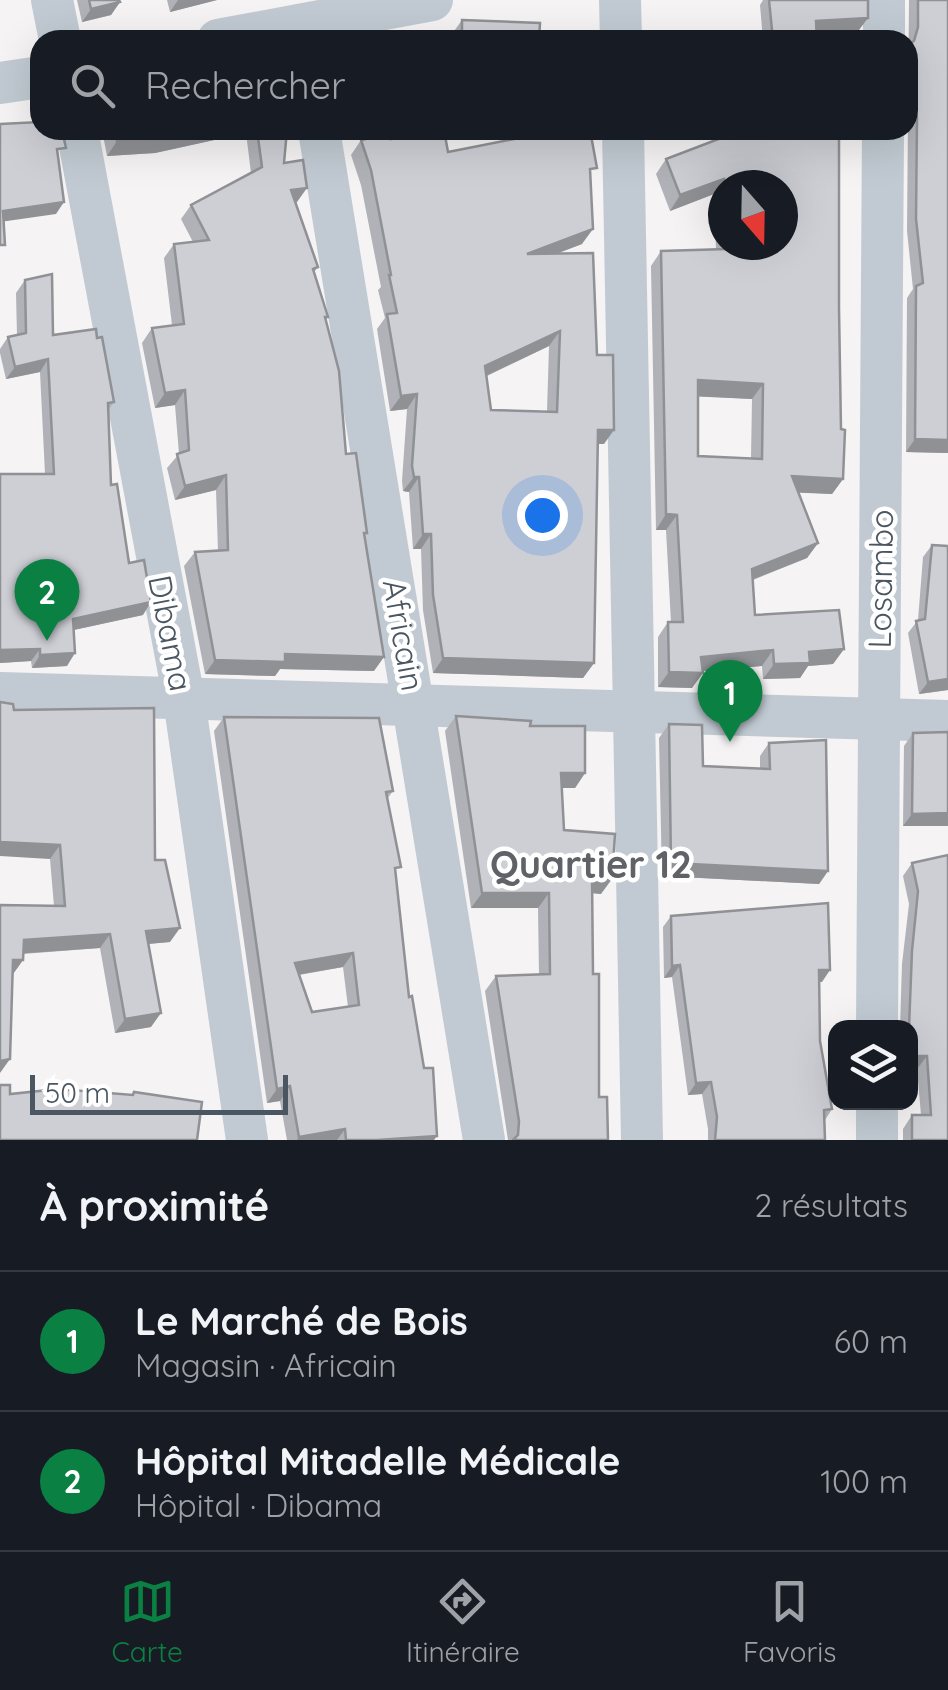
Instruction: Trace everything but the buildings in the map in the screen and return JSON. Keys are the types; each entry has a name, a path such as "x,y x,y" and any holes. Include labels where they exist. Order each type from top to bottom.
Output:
{"street":[{"path":"52,0 58,30"},
{"path":"262,30 432,0"},
{"path":"620,0 621,30"},
{"path":"884,0 884,30"},
{"path":"0,83 30,78"},
{"name":"Dibama","path":"79,140 184,699 247,1140"},
{"name":"Africain","path":"322,140 484,1140"},
{"path":"623,140 642,1140"},
{"name":"Losambo","path":"877,1020 883,140"},
{"path":"0,694 948,720"},
{"path":"877,1110 877,1140"}],"place":[{"name":"Hôpital Mitadelle Médicale","path":"47,641"},
{"name":"Le Marché de Bois","path":"730,742"}],"district":[{"name":"Quartier 12","path":"591,864"}]}
